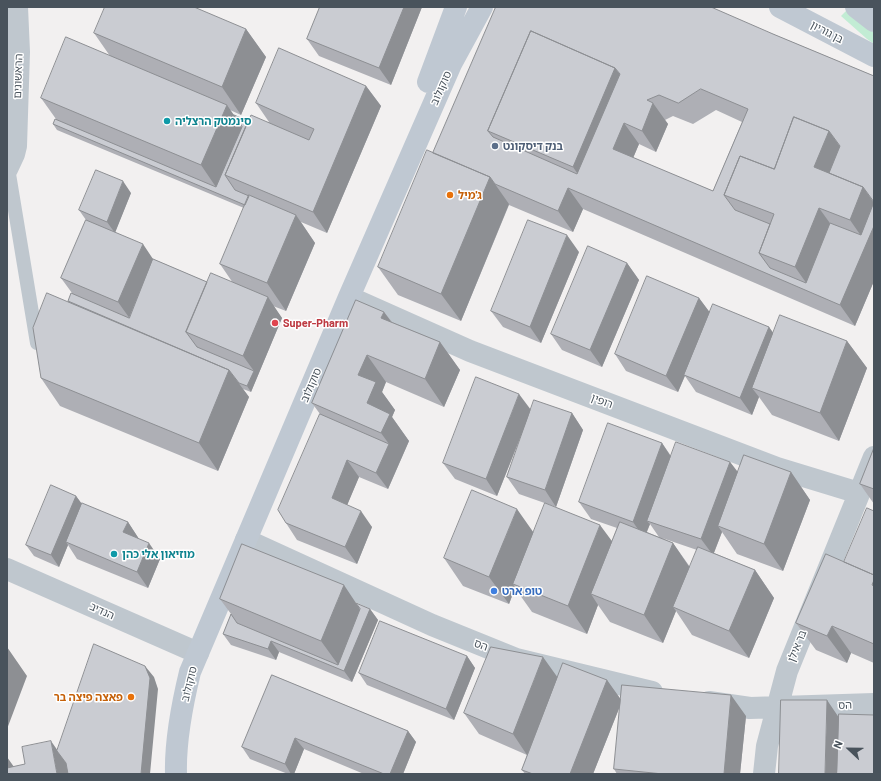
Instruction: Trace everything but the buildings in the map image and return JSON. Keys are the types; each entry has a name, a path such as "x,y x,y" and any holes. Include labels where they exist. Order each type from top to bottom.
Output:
{"street":[{"name":"הראשונים","path":"7,168 16,146 19,52 17,7"},
{"name":"סוקולוב","path":"176,774 177,744 193,651 430,79 456,7"},
{"name":"סוקולוב","path":"166,774 167,736 181,667 193,651 246,540 451,64 482,7"},
{"name":"בן גוריון","path":"780,7 874,56"},
{"path":"856,7 874,22"},
{"name":"רופין","path":"349,298 470,351 777,468 859,493"},
{"name":"בר אילן","path":"764,774 767,746 786,671 874,457"},
{"name":"הס","path":"246,540 432,625 516,659 679,698 750,708 874,704"},
{"name":"הנדיב","path":"7,569 193,651"}],"lane":[{"path":"7,168 39,358"}],"green space":[{"path":"847,10 874,33 874,44 841,16"}],"place":[{"name":"סינמטק הרצליה","path":"167,121"},
{"name":"בנק דיסקונט","path":"495,146"},
{"name":"ג'מיל","path":"450,195"},
{"name":"Super-Pharm","path":"275,323"},
{"name":"מוזיאון אלי כהן","path":"114,554"},
{"name":"טופ ארט","path":"494,591"},
{"name":"פאצה פיצה בר","path":"131,697"}]}
